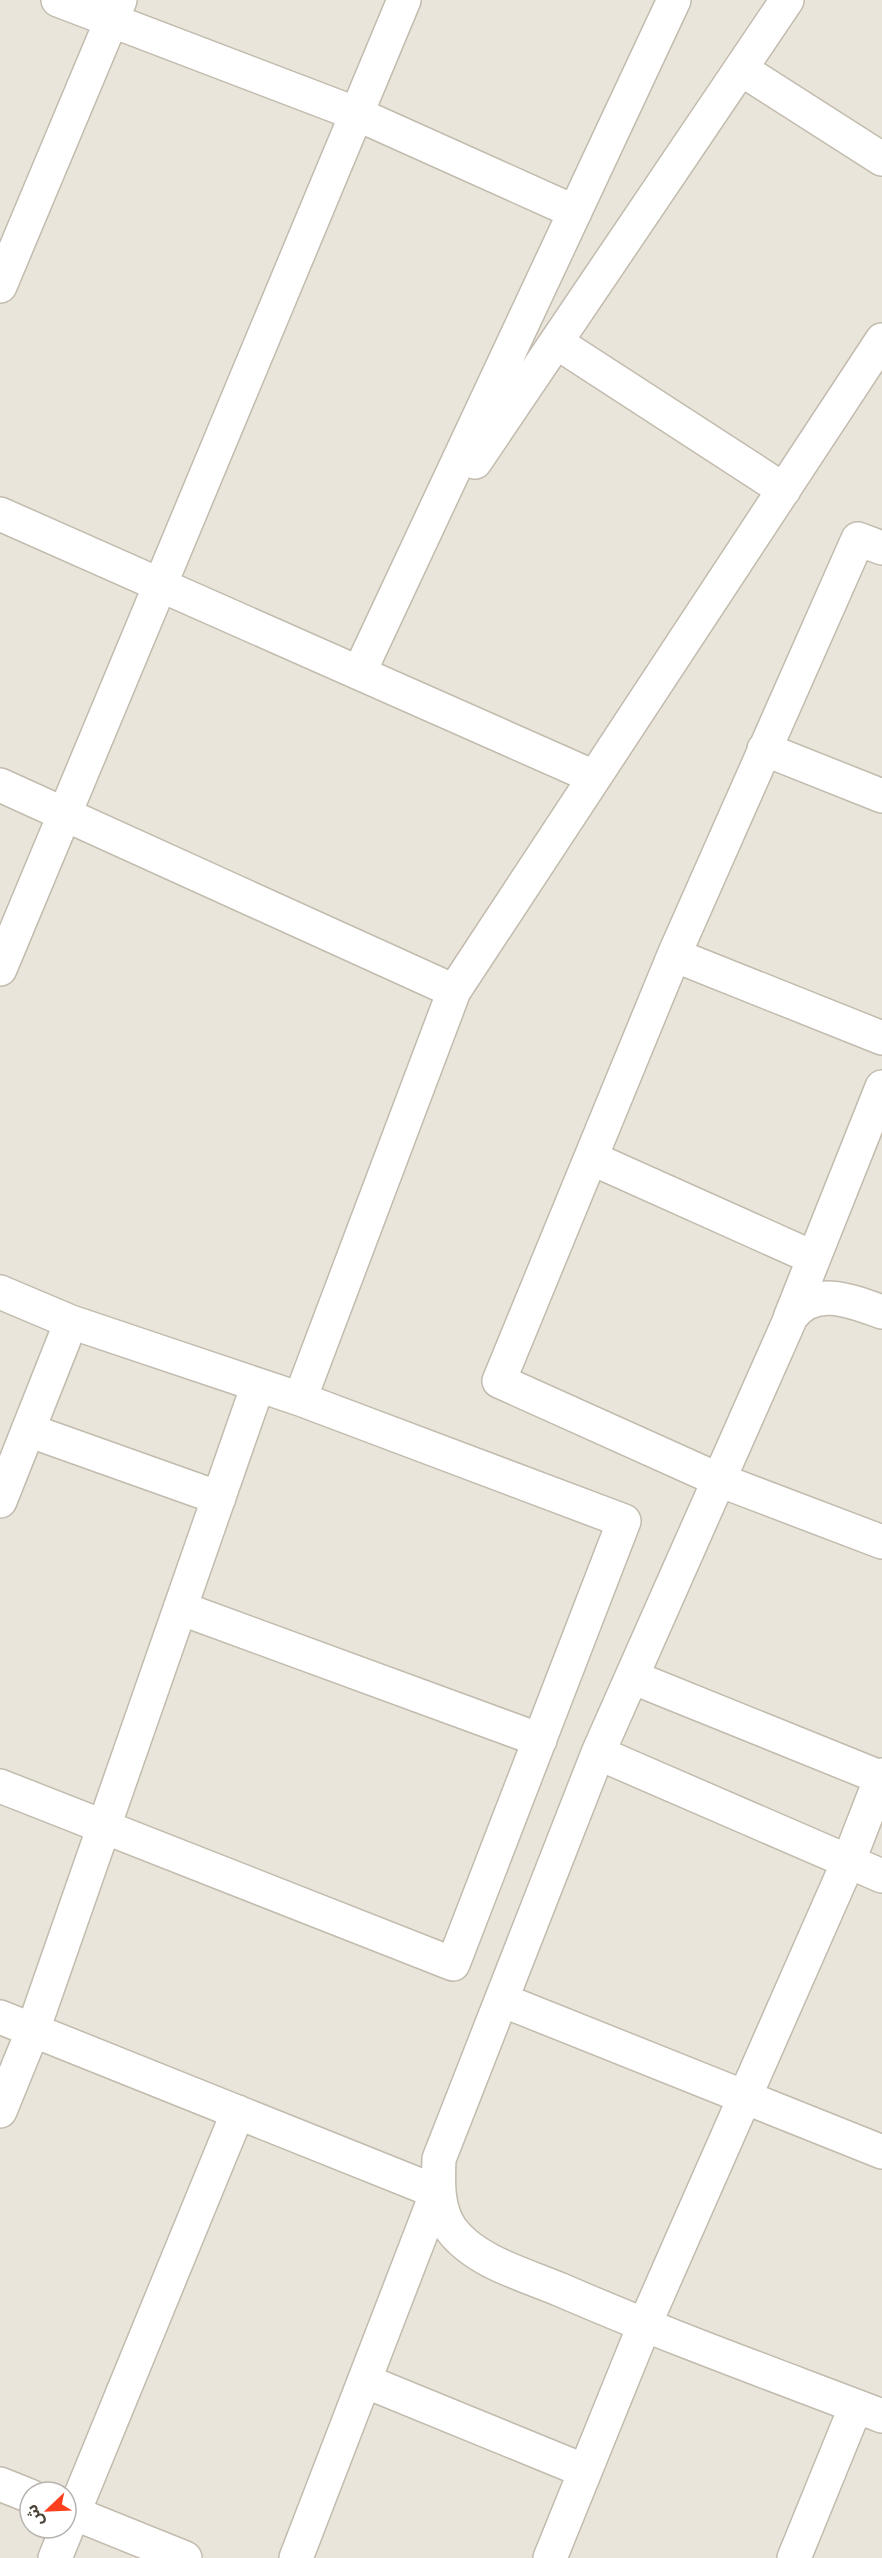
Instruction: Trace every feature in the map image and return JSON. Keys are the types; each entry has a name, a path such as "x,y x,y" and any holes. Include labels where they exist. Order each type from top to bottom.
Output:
{"street":[{"path":"58,0 116,10 357,114 575,212"},
{"path":"0,969 404,0"},
{"path":"358,673 674,0"},
{"path":"417,548 787,0"},
{"path":"0,286 116,10"},
{"path":"741,69 882,159"},
{"path":"300,1400 454,991 882,340"},
{"path":"556,342 784,490"},
{"path":"0,514 594,777"},
{"path":"882,548 858,539 674,955 499,1381 719,1480 882,1542"},
{"path":"764,748 882,796"},
{"path":"0,785 454,991"},
{"path":"674,955 882,1038"},
{"path":"296,2558 437,2192 439,2159 598,1753 786,1328 882,1087"},
{"path":"591,1158 814,1257"},
{"path":"0,1292 71,1322 300,1400 624,1521 453,1965 0,1786"},
{"path":"786,1328 797,1308 808,1301 825,1296 882,1312"},
{"path":"0,1501 71,1322"},
{"path":"0,2111 33,2030 258,1385"},
{"path":"28,1430 219,1498"},
{"path":"180,1608 540,1740"},
{"path":"550,2558 644,2326 849,1860 882,1776 632,1677"},
{"path":"598,1753 882,1876"},
{"path":"502,2000 882,2152"},
{"path":"0,2017 437,2192 450,2227 464,2242 492,2260 644,2326 873,2407 794,2558"},
{"path":"78,2493 238,2112"},
{"path":"365,2381 585,2471"},
{"path":"0,2484 18,2491"},
{"path":"78,2515 185,2558"},
{"path":"55,2558 61,2540"}],"shaded area":[{"path":"0,0 882,0 882,2558 0,2558"}]}
